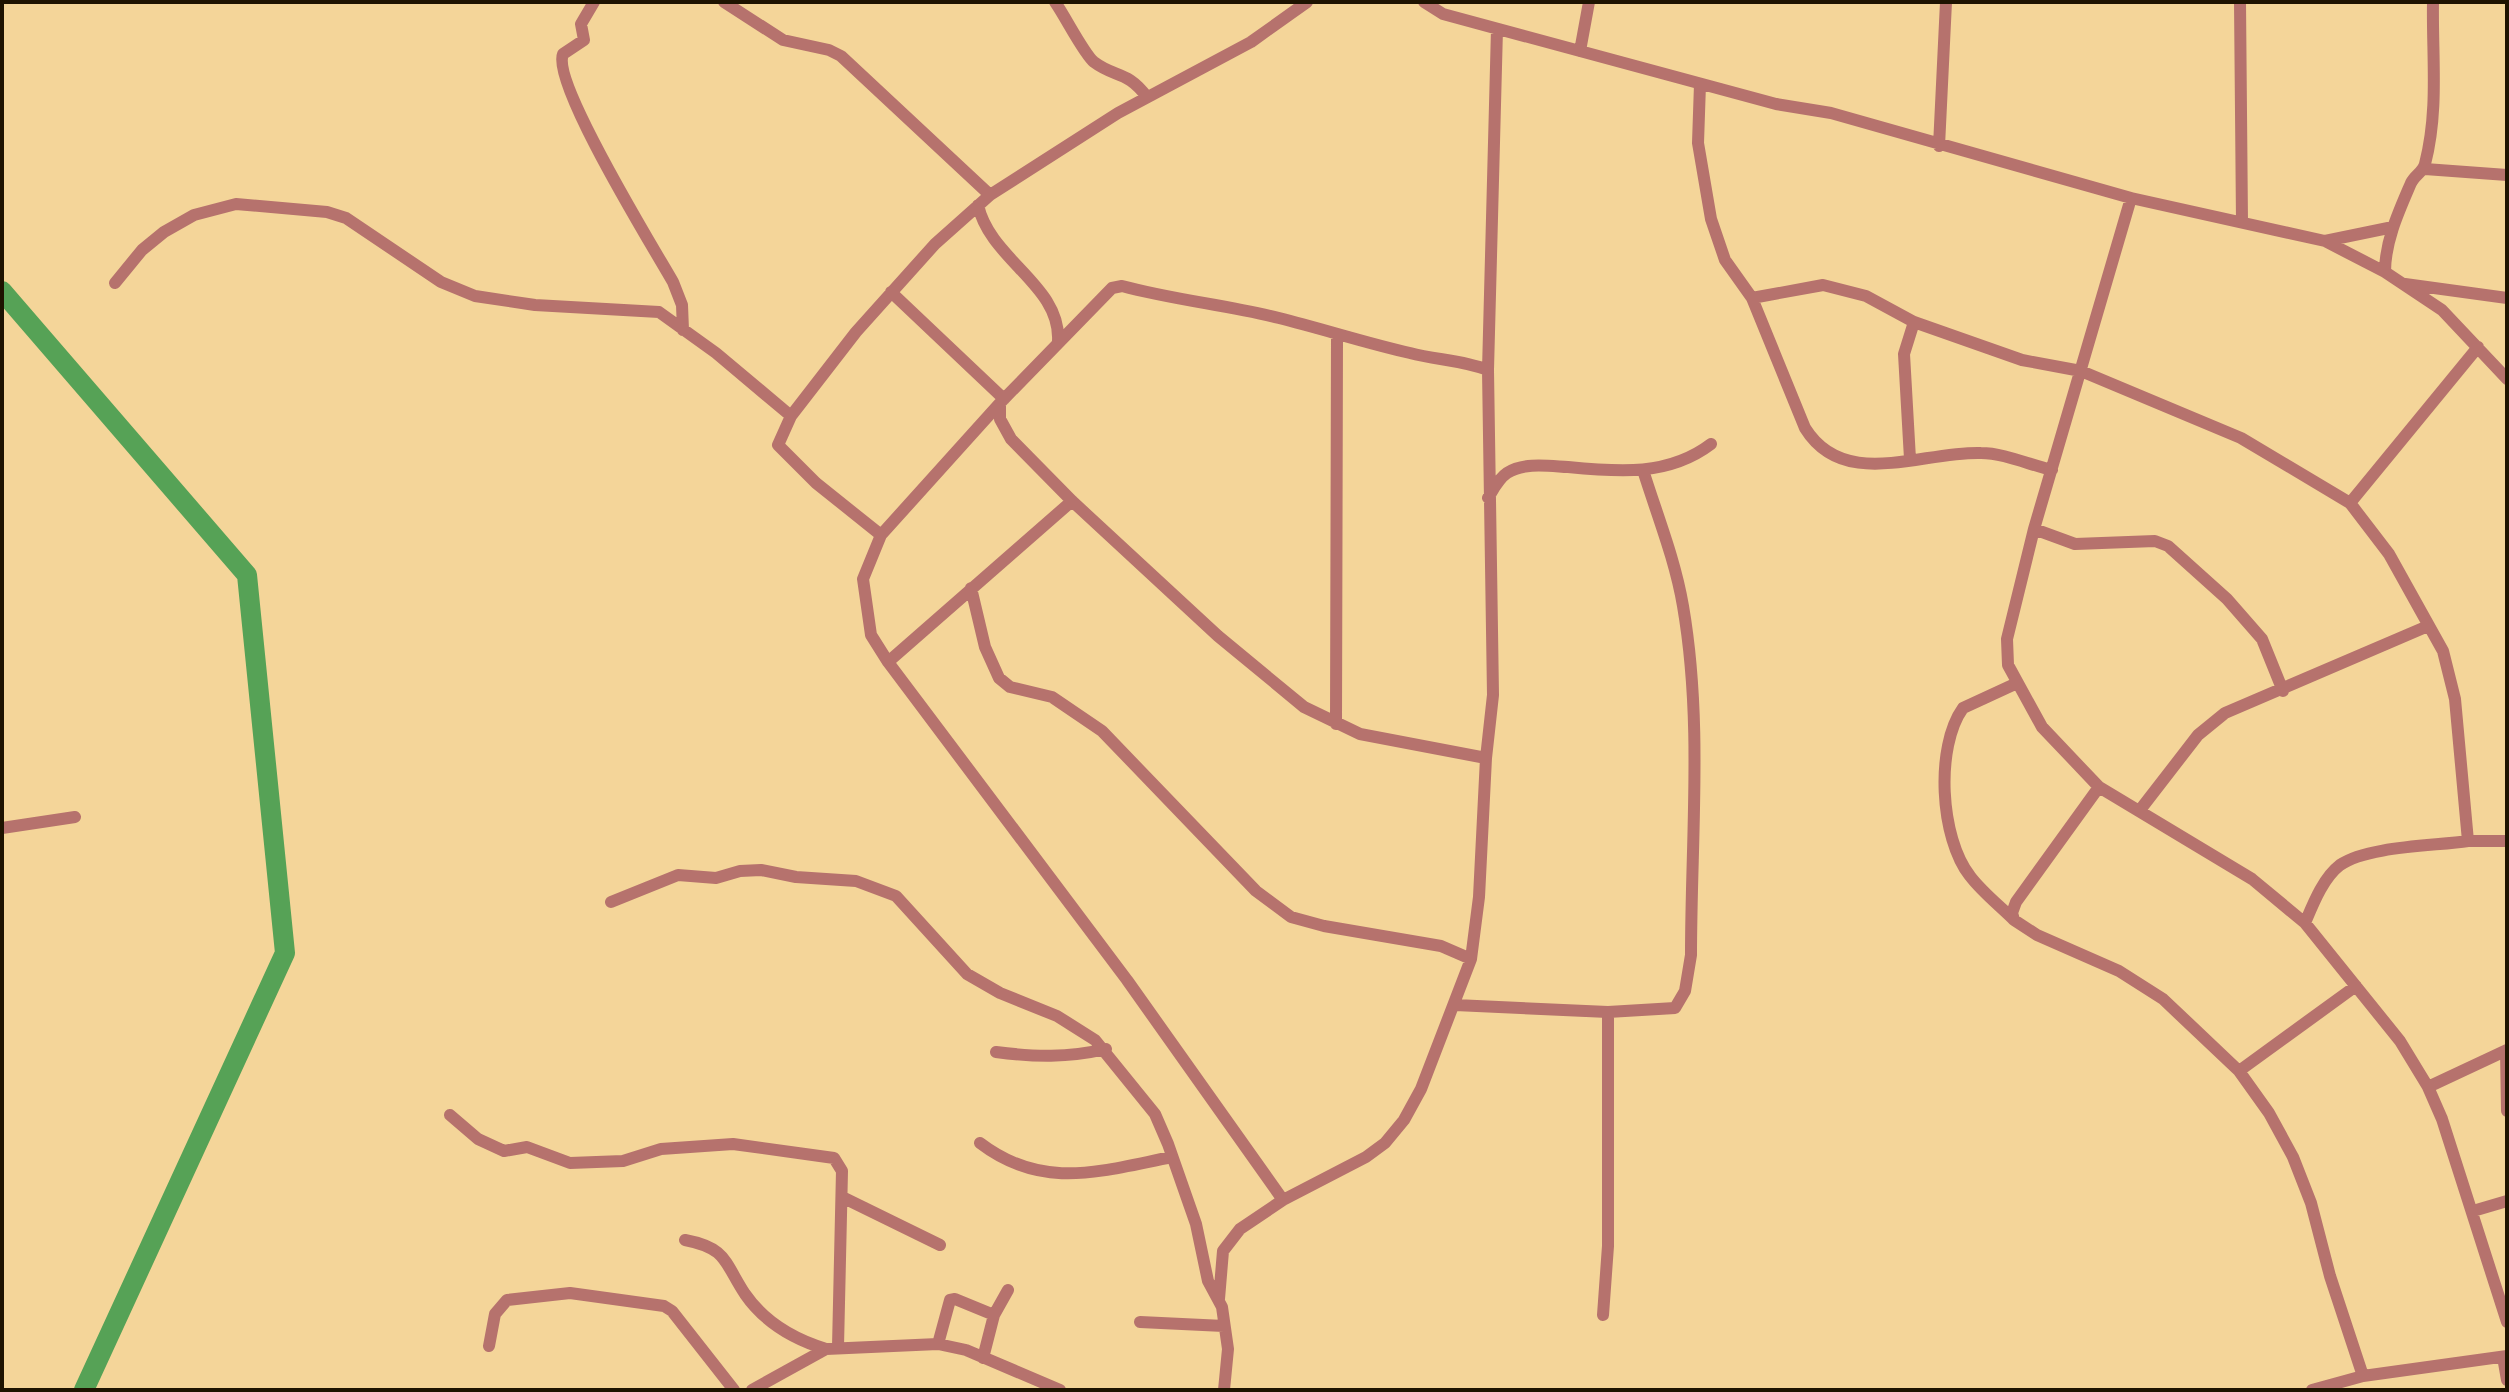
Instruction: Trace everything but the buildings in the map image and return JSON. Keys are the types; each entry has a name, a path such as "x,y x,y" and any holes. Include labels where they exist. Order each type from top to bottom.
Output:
{"street":[{"path":"594,2 581,24 584,40 563,54 560,63 571,100 673,282 682,305 683,330"},
{"path":"724,2 783,40 841,56 990,195"},
{"path":"1055,2 1089,57 1098,65 1128,76 1147,97"},
{"path":"881,535 816,483 778,445 791,416 891,292 935,244 990,195 1147,97 1251,42 1307,2"},
{"path":"1424,2 1443,14 1700,84 1831,113 2131,198 2325,241 2385,272 2442,310 2507,379"},
{"path":"1580,51 1589,2"},
{"path":"1939,146 1946,2"},
{"path":"2240,2 2242,222"},
{"path":"2425,169 2434,101 2433,2"},
{"path":"1224,1390 1228,1349 1219,1299 1220,1263 1227,1243 1240,1229 1283,1200 1345,1169 1385,1143 1404,1120 1421,1089 1471,959 1481,875 1486,758 1493,695 1488,370 1497,29"},
{"path":"1700,84 1698,143 1711,219 1725,260 1752,298 1805,428 1818,446 1831,456 1858,465 1981,453 2052,470"},
{"path":"2385,272 2385,254 2393,227 2413,178 2425,169 2507,175"},
{"path":"2131,198 2034,529 2007,639 2008,665 2015,684 2042,727 2099,787 2252,879 2305,923 2400,1041 2428,1087 2473,1211 2507,1322"},
{"path":"115,283 142,250 164,232 194,215 236,204 311,209 346,218 441,282 475,296 535,305 659,312 716,353 791,416"},
{"path":"978,205 987,233 1055,312 1058,341"},
{"path":"2325,241 2393,227"},
{"path":"2402,283 2507,298"},
{"path":"1752,298 1823,285 1866,296 1914,322 2022,360 2081,371 2241,438 2350,503 2389,554 2443,651 2455,699 2468,841"},
{"path":"1283,1200 1099,942 888,662 871,635 863,592 866,563 881,535 1002,401 1106,291 1122,286 1202,305 1279,318 1337,336 1422,356 1463,361 1488,370"},
{"path":"891,292 1002,401"},
{"path":"1910,459 1904,365 1906,344 1914,322"},
{"path":"1336,724 1337,336"},
{"path":"2350,503 2478,347"},
{"path":"1002,401 1000,419 1011,439 1072,501 1218,636 1304,707 1336,724 1393,743 1486,758"},
{"path":"1488,498 1502,477 1517,469 1544,465 1643,470 1681,463 1711,444"},
{"path":"1455,1005 1608,1012 1675,1008 1688,983 1696,728 1675,567 1643,470"},
{"path":"888,662 1072,501"},
{"path":"2034,529 2075,544 2155,541 2168,546 2227,599 2262,639 2283,691"},
{"path":"971,588 985,647 999,678 1010,687 1052,697 1102,731 1256,891 1291,917 1324,926 1372,931 1441,946 1471,959"},
{"path":"2140,810 2209,724 2225,713 2283,691 2428,626"},
{"path":"2015,684 1963,708 1948,742 1942,786 1960,859 1969,875 2014,920 2037,935 2119,971 2163,999 2239,1071 2269,1113 2293,1157 2311,1203 2330,1276 2363,1376"},
{"path":"2014,920 2012,913 2016,902 2099,787"},
{"path":"2,828 75,817"},
{"path":"2305,923 2319,892 2341,864 2362,856 2468,841 2507,841"},
{"path":"611,902 683,875 716,878 740,871 761,870 856,881 896,896 967,974 1000,993 1079,1027 1106,1049 1155,1114 1196,1224 1208,1281 1219,1299"},
{"path":"2239,1071 2356,986"},
{"path":"1603,1315 1608,1246 1608,1012"},
{"path":"996,1052 1039,1058 1071,1057 1106,1049"},
{"path":"2428,1087 2506,1050 2507,1111"},
{"path":"450,1115 478,1139 504,1151 527,1147 570,1163 623,1161 661,1149 733,1144 834,1158 842,1171 842,1197 832,1348"},
{"path":"980,1143 1002,1160 1030,1171 1087,1173 1172,1157"},
{"path":"842,1197 940,1245"},
{"path":"2473,1211 2507,1201"},
{"path":"685,1240 721,1253 746,1295 783,1332 832,1348 938,1344 983,1358 1060,1390"},
{"path":"983,1358 994,1315 1008,1290"},
{"path":"489,1346 495,1314 507,1300 570,1293 664,1306 672,1311 734,1390"},
{"path":"938,1344 950,1300 955,1299 994,1315"},
{"path":"1140,1322 1224,1326"},
{"path":"752,1390 774,1375 832,1348"},
{"path":"2312,1390 2363,1376 2505,1357 2507,1380"},
{"path":"774,1375 778,1390"}],"waterway":[{"path":"2,291 247,575 285,953 84,1390"}]}
